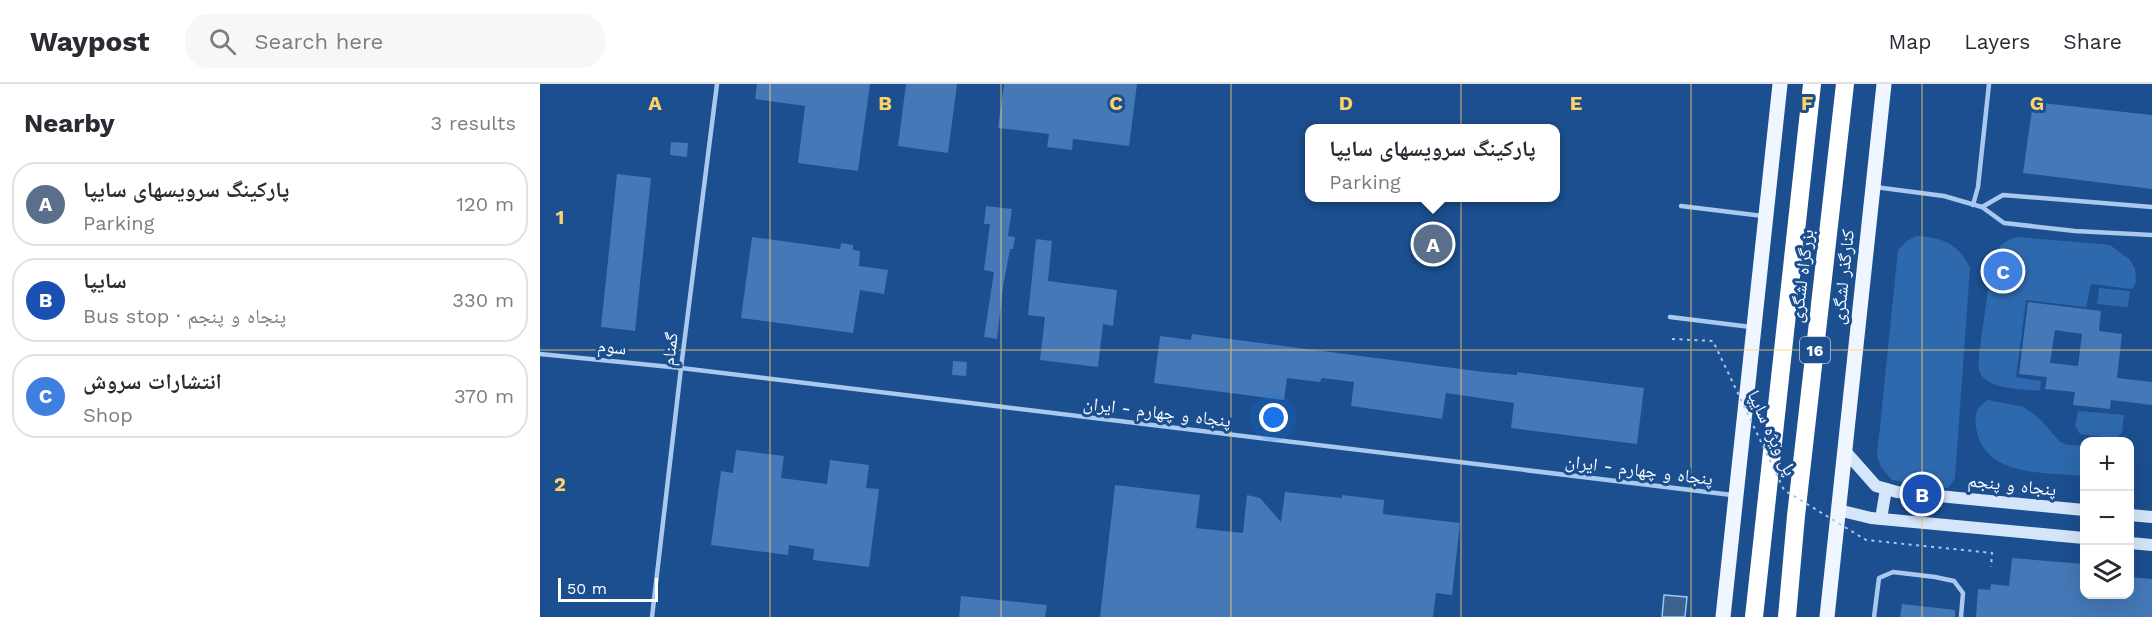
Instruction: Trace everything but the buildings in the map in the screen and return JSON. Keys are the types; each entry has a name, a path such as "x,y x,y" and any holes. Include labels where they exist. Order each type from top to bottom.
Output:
{"highway":[{"name":"بزرگراه لشگری","path":"1755,617 1812,84"},
{"name":"بزرگراه لشگری","path":"1787,617 1796,516 1845,84"}],"main road":[{"path":"1723,617 1780,84"},
{"name":"کنارگذر لشگری","path":"1827,617 1884,84"},
{"name":"پنجاه و پنجم","path":"1845,452 1876,486 1897,492 2080,510"},
{"path":"1881,519 1886,489"},
{"path":"1838,510 1881,519 2080,538"},
{"path":"2134,516 2152,518"},
{"path":"2134,543 2152,545"}],"lane":[{"name":"گمنام","path":"652,617 717,84"},
{"path":"1973,204 1978,187 1989,84"},
{"path":"1872,186 1944,196 1973,204 1982,207 2004,223 2075,231 2152,234"},
{"path":"1982,207 2003,195 2152,207"},
{"path":"1681,206 1766,216"},
{"path":"1670,317 1754,327"},
{"name":"سوم","path":"540,354 681,368"},
{"name":"پنجاه و چهارم - ایران","path":"681,368 1736,495"},
{"path":"1874,617 1879,579 1893,572 1954,581 1963,593 1960,617"}],"path":[{"name":"پل ویژه سایپا","path":"1672,339 1713,341 1784,490 1866,540 1992,554 1991,567"}],"shaded area":[{"path":"1917,236 1949,243 1961,253 1970,268 1955,478 1948,488 1892,480 1881,467 1877,456 1898,250 1907,241"},
{"path":"2019,237 2110,245 2129,259 2135,268 2136,282 2132,289 2091,284 2086,307 2026,300 2016,377 2041,381 2040,391 1995,385 1982,376 1979,367 1993,254 2004,242"},
{"path":"2099,288 2130,291 2128,307 2097,304"},
{"path":"1988,400 2024,407 2040,419 2060,442 2080,446 2080,476 2018,469 1990,456 1981,444 1975,422 1981,405"},
{"path":"2078,411 2124,415 2122,432 2118,437 2080,434 2075,426"},
{"path":"1664,595 1687,597 1685,617 1662,617"}],"place":[{"name":"پارکینگ سرویسهای سایپا","path":"1433,244"},
{"name":"انتشارات سروش","path":"2003,271"},
{"name":"سایپا","path":"1922,494"}]}
